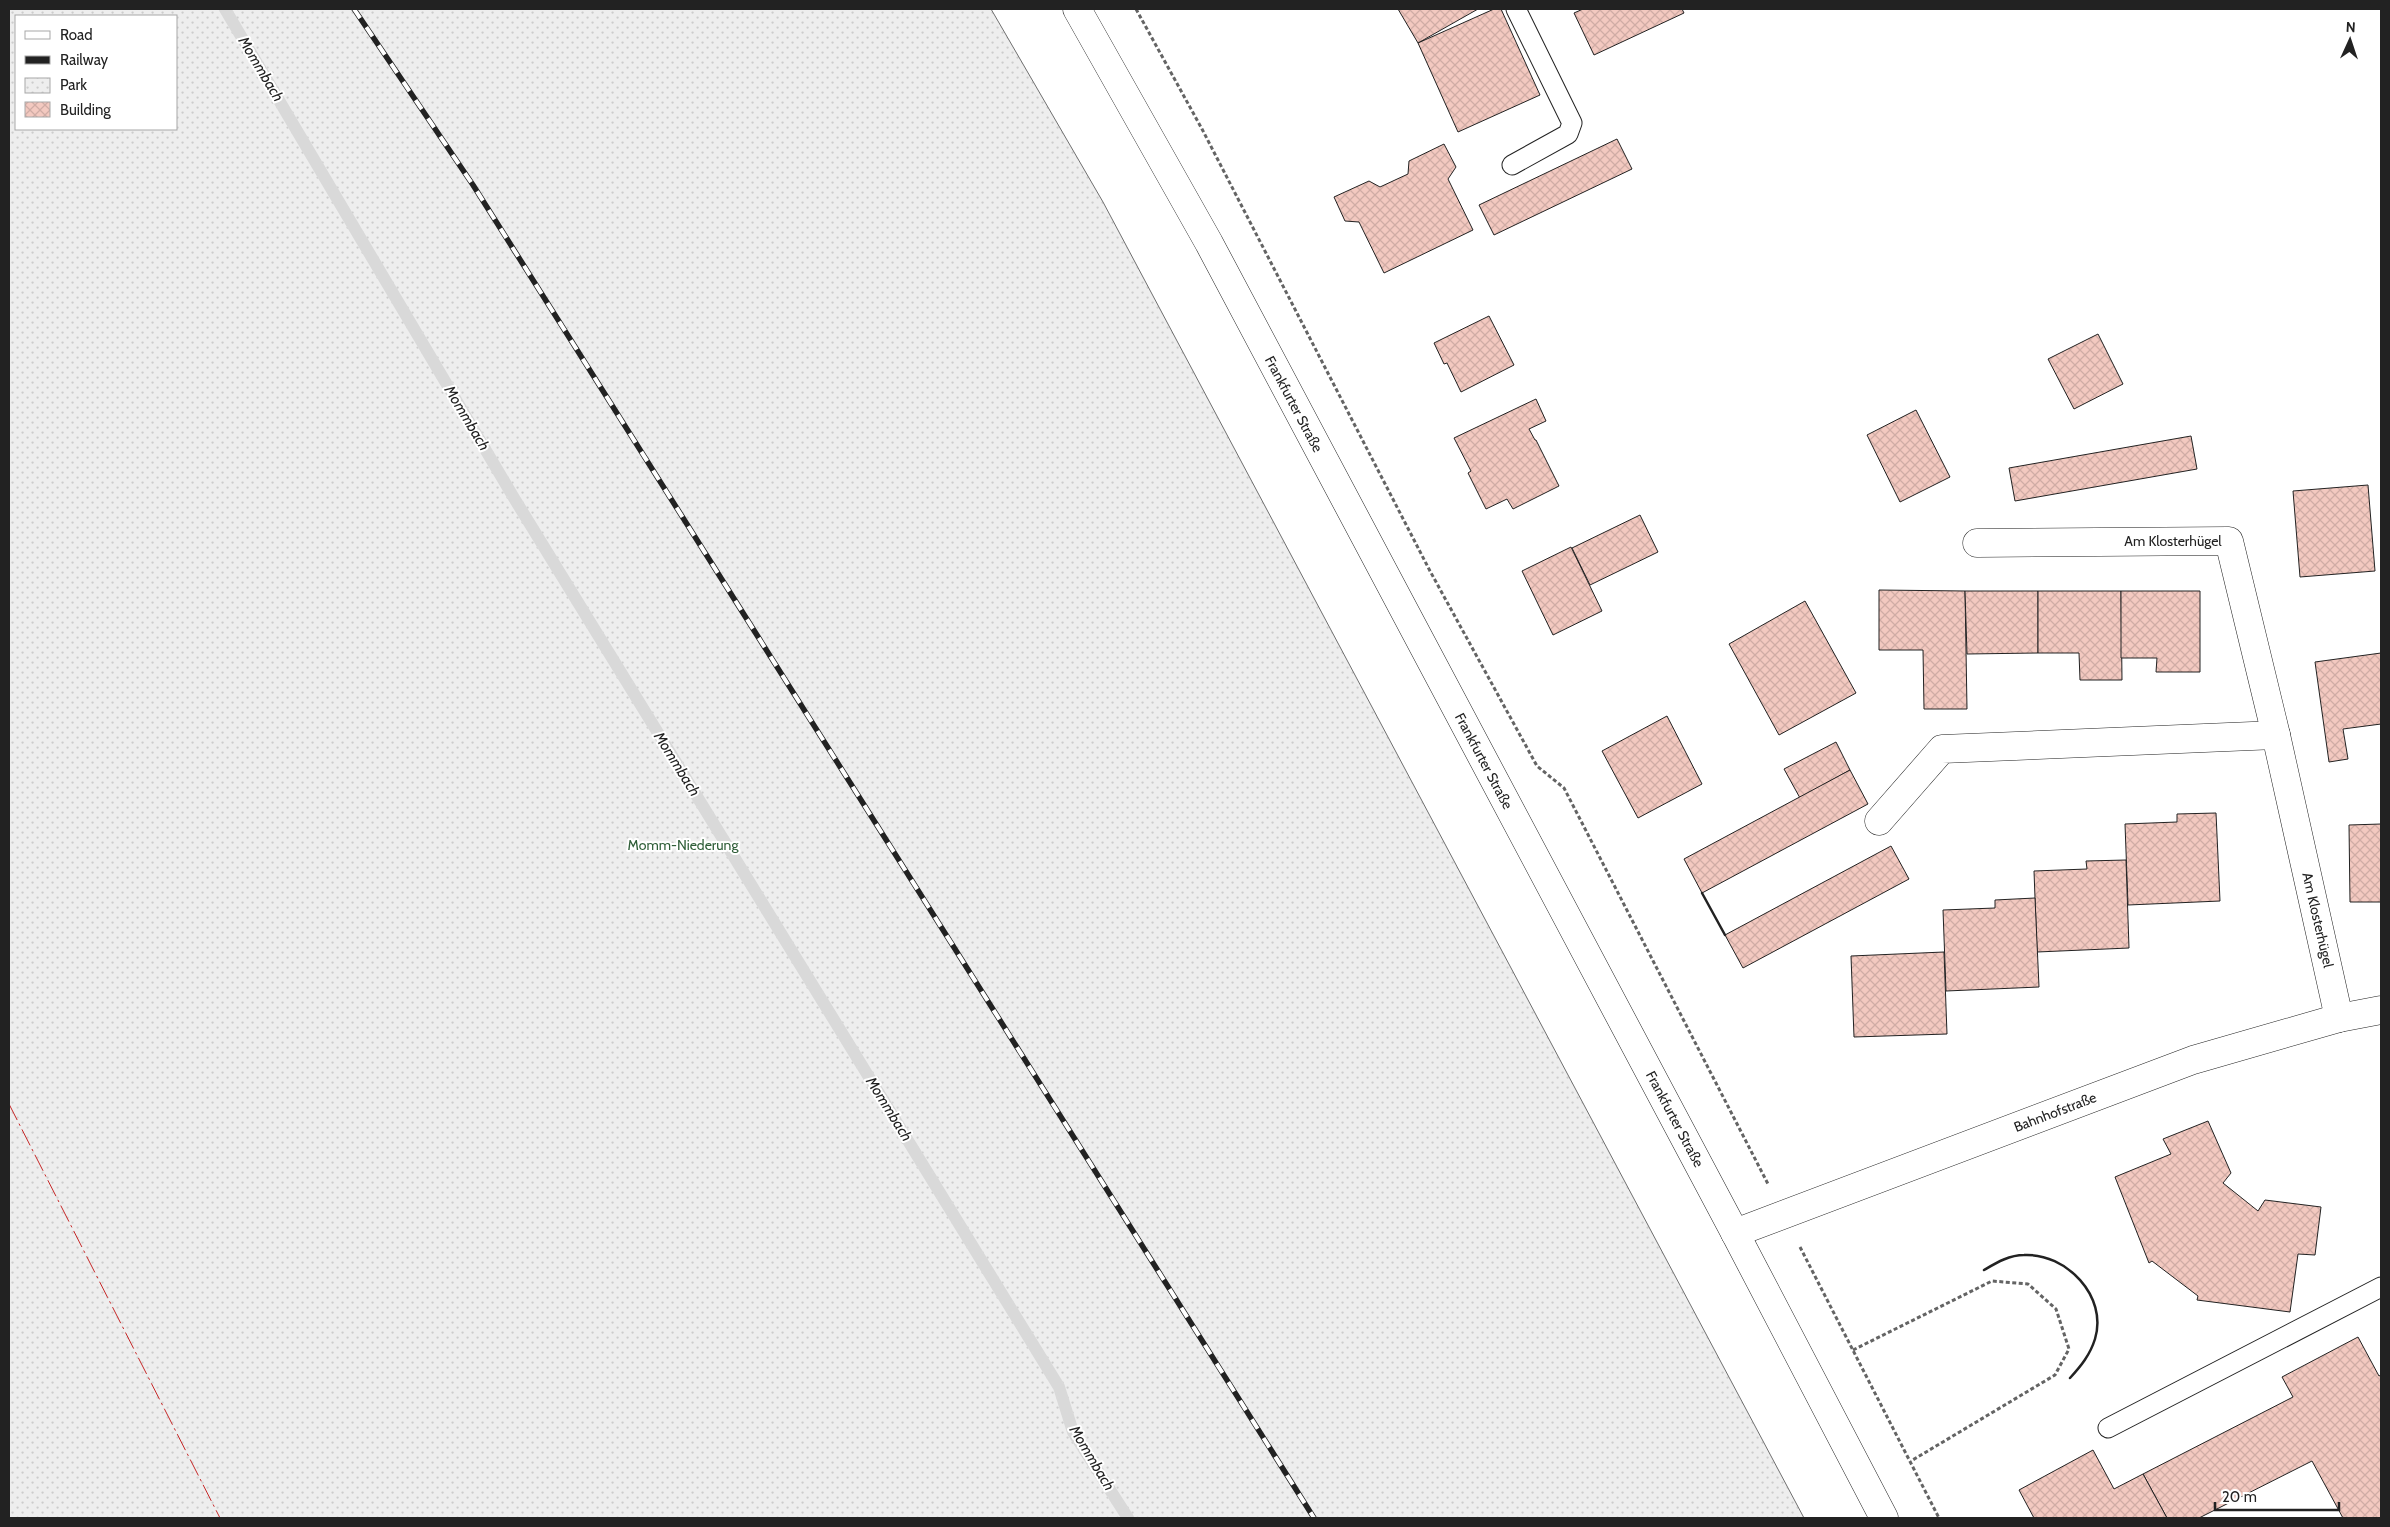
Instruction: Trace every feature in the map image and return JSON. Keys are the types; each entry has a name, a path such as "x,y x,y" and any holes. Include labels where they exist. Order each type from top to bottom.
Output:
{"street":[{"name":"Frankfurter Straße","path":"1083,11 1735,1233 1884,1518"},
{"name":"Am Klosterhügel","path":"1977,543 2229,541 2276,735 2339,1018"},
{"path":"1879,821 1942,749 2276,735"},
{"name":"Bahnhofstraße","path":"1735,1233 1783,1213 2193,1060 2339,1018 2381,1010"}],"lane":[{"path":"1512,165 1568,134 1572,123 1516,9"},
{"path":"2108,1428 2381,1287"}],"path":[{"path":"1136,9 1202,129 1430,571 1536,766 1564,788 1939,1518"},
{"path":"1853,1350 1992,1281 2028,1284 2056,1309 2069,1349 2055,1375 1911,1461"}],"green space":[{"name":"Momm-Niederung","path":"9,9 991,9 1103,202 1804,1518 9,1518"}],"building":[{"path":"1398,9 1478,9 1418,43"},
{"path":"1494,9 1501,9 1540,95 1458,132 1418,43"},
{"path":"1583,9 1682,9 1684,13 1594,55 1574,13"},
{"path":"1617,139 1632,169 1494,235 1479,205"},
{"path":"1444,144 1456,167 1448,179 1473,230 1384,273 1359,222 1345,221 1334,197 1369,181 1380,187 1408,174 1409,161"},
{"path":"1489,316 1514,365 1461,392 1447,363 1444,364 1434,343"},
{"path":"2098,334 2123,384 2074,409 2048,359"},
{"path":"1536,399 1546,421 1529,429 1559,486 1513,509 1507,499 1486,509 1468,473 1471,471 1454,438"},
{"path":"1916,410 1950,477 1900,502 1867,435"},
{"path":"2191,436 2197,469 2015,501 2009,468"},
{"path":"2368,485 2375,571 2300,577 2293,491"},
{"path":"1640,515 1658,552 1590,585 1572,548"},
{"path":"1571,547 1602,611 1553,635 1522,571"},
{"path":"1879,590 1965,591 1967,709 1924,709 1923,650 1879,650"},
{"path":"1965,591 2038,591 2038,653 1967,654"},
{"path":"2038,591 2121,591 2122,680 2080,680 2079,653 2038,653"},
{"path":"2121,591 2200,591 2200,672 2156,672 2157,658 2121,658"},
{"path":"1805,601 1856,693 1779,735 1729,644"},
{"path":"2381,653 2381,724 2343,729 2348,759 2329,762 2315,662"},
{"path":"1667,716 1702,784 1638,818 1602,751"},
{"path":"1836,742 1850,770 1800,798 1784,769"},
{"path":"1850,770 1868,804 1702,893 1684,859"},
{"path":"2216,813 2220,901 2128,905 2125,824 2177,822 2177,814"},
{"path":"2381,824 2381,902 2350,902 2349,825"},
{"path":"1891,846 1909,879 1743,968 1725,935"},
{"path":"2126,860 2129,948 2037,952 2034,871 2087,869 2086,861"},
{"path":"2035,898 2039,987 1946,991 1943,910 1995,908 1995,900"},
{"path":"1944,952 1947,1034 1854,1037 1851,956"},
{"path":"2208,1121 2231,1173 2223,1183 2258,1211 2265,1200 2321,1207 2315,1255 2298,1254 2290,1312 2197,1300 2198,1296 2152,1261 2149,1263 2115,1177 2171,1154 2163,1139"},
{"path":"2358,1337 2379,1376 2381,1375 2381,1518 2343,1518 2312,1461 2199,1518 2167,1518 2143,1474 2293,1397 2282,1377"},
{"path":"2093,1450 2114,1489 2143,1474 2167,1518 2034,1518 2019,1490"}],"waterway":[{"name":"Mommbach","path":"225,9 514,498 1059,1387 1073,1432 1128,1518"}],"railway":[{"path":"354,9 473,185 1314,1518"}],"wall":[{"path":"1702,893 1725,935"},
{"path":"1984,1270 2013,1256 2040,1256 2055,1261 2080,1280 2089,1293 2095,1307 2097,1323 2095,1339 2091,1350 2070,1378"}],"power":[{"path":"9,1104 220,1518"}]}
